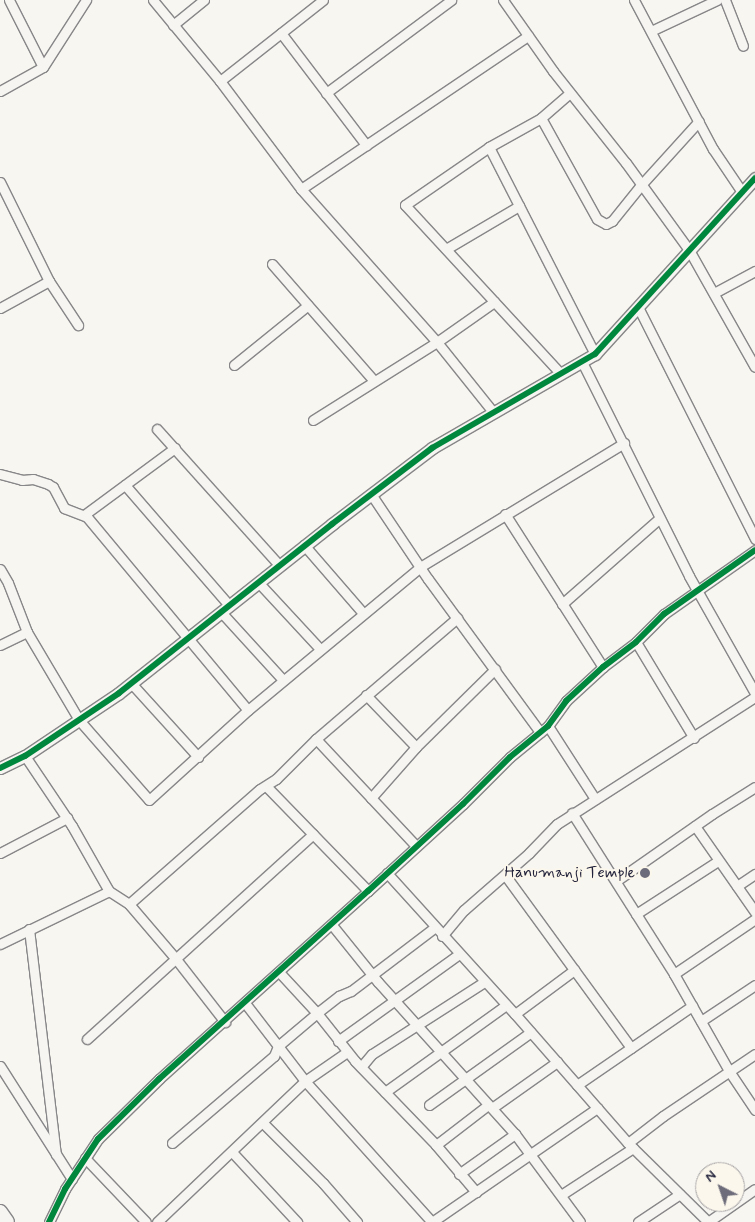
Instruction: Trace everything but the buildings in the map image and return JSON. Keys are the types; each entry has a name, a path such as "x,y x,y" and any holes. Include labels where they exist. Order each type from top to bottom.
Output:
{"main road":[{"path":"0,1212 6,1222"}],"street":[{"path":"9,0 44,67"},
{"path":"0,91 44,67 86,0"},
{"path":"153,0 220,81 301,189 437,342 493,412"},
{"path":"173,25 204,0"},
{"path":"220,81 323,0"},
{"path":"326,92 451,0"},
{"path":"503,0 570,93 689,250 752,353 755,367"},
{"path":"634,0 713,149 742,192"},
{"path":"651,31 717,0"},
{"path":"725,0 743,46"},
{"path":"281,32 366,144"},
{"path":"301,189 528,36"},
{"path":"561,374 405,205 489,147 541,118 570,93"},
{"path":"541,118 597,219 602,223 612,221 641,185 699,121"},
{"path":"489,147 595,354"},
{"path":"0,768 25,756 131,683 304,545 432,448 595,354 755,178"},
{"path":"0,182 49,282 78,325"},
{"path":"446,249 519,206"},
{"path":"272,264 374,382"},
{"path":"714,292 755,271"},
{"path":"0,308 49,282"},
{"path":"313,420 437,342 494,302"},
{"path":"234,365 308,305"},
{"path":"638,307 755,539"},
{"path":"582,362 697,590 755,693"},
{"path":"158,429 280,565"},
{"path":"0,569 8,583 27,632 78,720 150,800 248,710 420,567 624,443"},
{"path":"84,515 175,448"},
{"path":"0,474 22,480 33,478 48,484 53,487 64,508 84,515 186,639 248,710"},
{"path":"125,486 283,680"},
{"path":"371,494 420,567 540,732"},
{"path":"505,514 603,667"},
{"path":"562,604 660,518"},
{"path":"304,545 363,613"},
{"path":"49,1222 72,1179 105,1132 159,1079 332,925 463,804 510,757 548,726 566,701 603,667 636,642 664,614 755,550"},
{"path":"258,582 320,649"},
{"path":"129,904 260,789 267,787 316,739 457,618"},
{"path":"0,645 27,632"},
{"path":"636,642 694,738"},
{"path":"371,798 416,747 495,669"},
{"path":"131,683 198,757"},
{"path":"366,695 416,747"},
{"path":"442,936 464,910 505,875 556,824 694,738 755,697"},
{"path":"548,726 595,799"},
{"path":"316,739 416,846"},
{"path":"25,756 67,818 109,891 129,904 176,959 225,1022"},
{"path":"267,787 368,891"},
{"path":"616,881 755,787"},
{"path":"572,814 674,974 729,1071 755,1110"},
{"path":"0,853 67,818"},
{"path":"695,826 755,912"},
{"path":"87,1039 313,834"},
{"path":"636,914 718,861"},
{"path":"387,873 434,928 515,1014 631,1145 708,1222 755,1189"},
{"path":"736,886 755,874"},
{"path":"505,875 631,1048"},
{"path":"0,944 109,891"},
{"path":"674,974 755,919"},
{"path":"332,925 416,1026 532,1154 580,1222"},
{"path":"172,1143 274,1056 278,1046 317,1013 434,928"},
{"path":"29,929 56,1154"},
{"path":"338,1040 459,954"},
{"path":"515,1014 574,970"},
{"path":"279,972 317,1013 361,1067 436,1145 476,1192"},
{"path":"361,1067 372,1054 484,982"},
{"path":"700,1021 755,985"},
{"path":"245,1003 305,1081 432,1222 597,1108"},
{"path":"385,1092 506,1005"},
{"path":"577,1085 692,1006"},
{"path":"429,1105 531,1032"},
{"path":"157,1222 305,1081 348,1052"},
{"path":"561,1195 729,1071 755,1054"},
{"path":"436,1145 490,1106 557,1062"},
{"path":"0,1066 72,1179"},
{"path":"263,1123 323,1183 357,1222"},
{"path":"459,1174 515,1134"},
{"path":"232,1152 297,1222"},
{"path":"86,1158 146,1222"},
{"path":"638,1222 680,1194"}],"cycle path":[{"path":"0,768 25,756 119,693 332,524 432,448 595,354 755,178"},
{"path":"49,1222 65,1189 98,1139 159,1079 463,804 510,757 548,726 566,701 603,667 636,642 664,614 755,550"}],"place":[{"name":"Hanumanji Temple","path":"645,873"}]}
